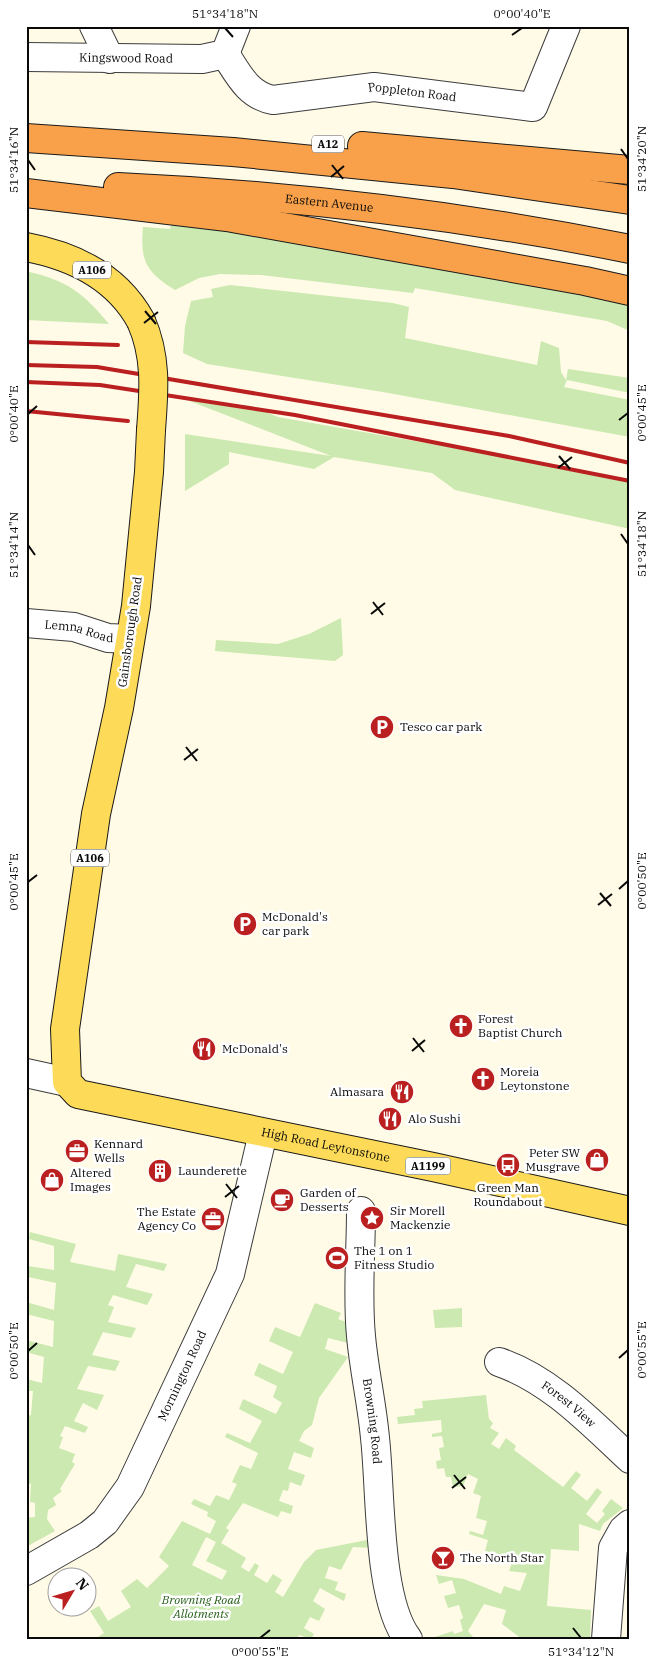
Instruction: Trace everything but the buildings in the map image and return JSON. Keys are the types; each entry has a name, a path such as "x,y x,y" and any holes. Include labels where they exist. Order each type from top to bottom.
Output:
{"highway":[{"name":"A12","path":"26,122 44,121 630,170"},
{"name":"A12","path":"26,138 233,152 434,172 630,200"},
{"name":"Eastern Avenue","path":"26,183 238,194 390,210 630,248"},
{"path":"26,193 227,217 585,281 630,291"}],"main road":[{"name":"Gainsborough Road","path":"26,247 44,250 84,264 112,284 129,302 141,321 152,353 154,385 149,472 136,606 122,692 96,814 80,920 65,1029 66,1082"},
{"name":"High Road Leytonstone","path":"66,1082 78,1094 434,1167 630,1211"}],"street":[{"path":"94,26 110,59"},
{"path":"225,54 236,26"},
{"name":"Poppleton Road","path":"225,54 247,87 262,98 273,100 326,91 374,87 533,107 566,26"},
{"name":"Kingswood Road","path":"26,57 202,59 225,54"},
{"name":"Lemna Road","path":"26,623 74,628 108,638 130,639"},
{"name":"High Road Leytonstone","path":"26,1073 66,1082"},
{"name":"Mornington Road","path":"26,1571 89,1535 105,1522 130,1487 230,1274 263,1133"},
{"name":"Browning Road","path":"361,1211 361,1335 375,1438 382,1535 389,1588 401,1636"},
{"name":"Forest View","path":"499,1362 523,1370 558,1394 630,1459"},
{"path":"606,1639 613,1548 623,1530 630,1524"}],"green space":[{"path":"171,225 222,229 630,303 630,331 607,321 415,288 413,293 261,275 220,274 199,278 175,290 165,284 151,271 144,257 142,239 143,227 170,229"},
{"path":"26,271 53,279 73,289 91,304 109,324 26,320"},
{"path":"230,285 393,303 409,307 405,338 537,365 541,341 559,348 561,372 566,380 568,369 630,378 630,393 567,380 564,387 630,400 630,437 383,392 207,364 183,353 185,326 191,301 213,297 211,289"},
{"path":"187,400 251,406 278,417 630,479 630,529 455,490 432,473 334,457 314,469 229,452 229,464 185,491 185,434 331,456"},
{"path":"341,618 343,655 335,661 215,651 216,640 278,644 309,634"},
{"path":"30,1232 76,1244 70,1262 115,1271 118,1254 167,1264 164,1271 136,1264 126,1287 153,1294 147,1305 113,1295 108,1305 114,1307 108,1322 136,1328 131,1338 103,1332 92,1355 120,1361 115,1371 88,1366 77,1389 104,1395 97,1410 83,1403 74,1421 88,1427 85,1433 65,1426 60,1436 63,1437 59,1448 75,1454 72,1462 75,1464 60,1489 62,1491 53,1498 56,1505 48,1510 47,1519 55,1531 26,1547 26,1518 35,1517 35,1503 30,1502 31,1484 26,1483 26,1422 27,1416 31,1415 33,1391 26,1391 26,1379 42,1383 44,1357 26,1352 26,1340 53,1347 54,1321 26,1314 26,1302 54,1310 56,1283 28,1277 28,1266 54,1270 54,1246 29,1239"},
{"name":"Browning Road Allotments","path":"315,1303 341,1313 338,1319 349,1323 348,1343 328,1338 325,1349 348,1357 319,1398 312,1425 304,1431 299,1441 314,1448 311,1458 294,1452 288,1469 305,1475 301,1486 290,1482 288,1491 283,1490 279,1501 293,1506 291,1514 281,1511 278,1517 243,1503 226,1528 229,1530 221,1543 246,1558 241,1567 249,1572 255,1563 259,1566 254,1575 267,1583 273,1574 282,1580 275,1592 283,1597 304,1562 316,1550 372,1539 373,1548 353,1547 341,1570 329,1566 325,1578 338,1582 335,1590 346,1594 344,1601 320,1588 313,1601 325,1609 319,1621 310,1617 304,1628 314,1634 311,1639 299,1635 297,1639 95,1639 104,1633 94,1618 98,1618 98,1607 108,1621 131,1607 121,1591 137,1579 147,1588 169,1566 159,1557 182,1521 210,1534 216,1521 207,1516 208,1512 191,1504 194,1499 210,1506 216,1495 229,1500 237,1484 232,1482 240,1465 251,1469 258,1453 225,1437 227,1433 250,1443 262,1421 239,1409 243,1399 276,1414 282,1403 273,1397 277,1386 254,1375 259,1363 283,1374 293,1352 269,1341 275,1327 300,1337","holes":["206,1537 216,1542 206,1561 227,1571 222,1580 192,1565"]},
{"path":"462,1308 462,1327 435,1328 433,1310"},
{"path":"486,1395 489,1419 493,1423 490,1428 499,1433 491,1444 499,1449 506,1438 516,1446 514,1450 563,1487 576,1471 581,1475 571,1488 587,1501 597,1488 602,1492 586,1514 597,1523 605,1514 602,1511 611,1499 623,1508 603,1524 600,1531 579,1524 579,1551 551,1549 547,1606 591,1610 590,1639 522,1639 502,1624 506,1610 484,1604 468,1631 473,1637 471,1639 429,1639 453,1631 454,1634 463,1631 460,1620 463,1618 459,1605 448,1608 444,1596 456,1593 452,1580 439,1584 436,1575 464,1579 501,1594 504,1586 520,1591 527,1573 509,1571 513,1560 485,1551 488,1540 469,1534 470,1531 483,1535 487,1521 476,1518 481,1496 473,1493 478,1479 468,1474 463,1486 453,1487 451,1477 446,1477 444,1468 437,1469 436,1461 441,1460 439,1448 444,1447 442,1436 432,1437 432,1434 442,1432 441,1420 398,1424 397,1417 415,1415 414,1409 423,1408 422,1401"}],"railway":[{"path":"26,342 118,345"},
{"path":"26,365 97,367 509,436 630,463"},
{"path":"26,382 100,385 295,415 630,481"},
{"path":"26,411 128,421"}],"place":[{"name":"Tesco car park","path":"382,727"},
{"name":"McDonald's car park","path":"245,924"},
{"name":"Forest Baptist Church","path":"461,1026"},
{"name":"McDonald's","path":"204,1049"},
{"name":"Moreia Leytonstone","path":"483,1079"},
{"name":"Almasara","path":"402,1092"},
{"name":"Alo Sushi","path":"390,1119"},
{"name":"Kennard Wells","path":"77,1151"},
{"name":"Peter SW Musgrave","path":"597,1160"},
{"name":"Green Man Roundabout","path":"508,1165"},
{"name":"Launderette","path":"160,1171"},
{"name":"Altered Images","path":"52,1180"},
{"name":"Garden of Desserts","path":"282,1200"},
{"name":"Sir Morell Mackenzie","path":"372,1218"},
{"name":"The Estate Agency Co","path":"213,1219"},
{"name":"The 1 on 1 Fitness Studio","path":"337,1258"},
{"name":"The North Star","path":"443,1558"}]}
